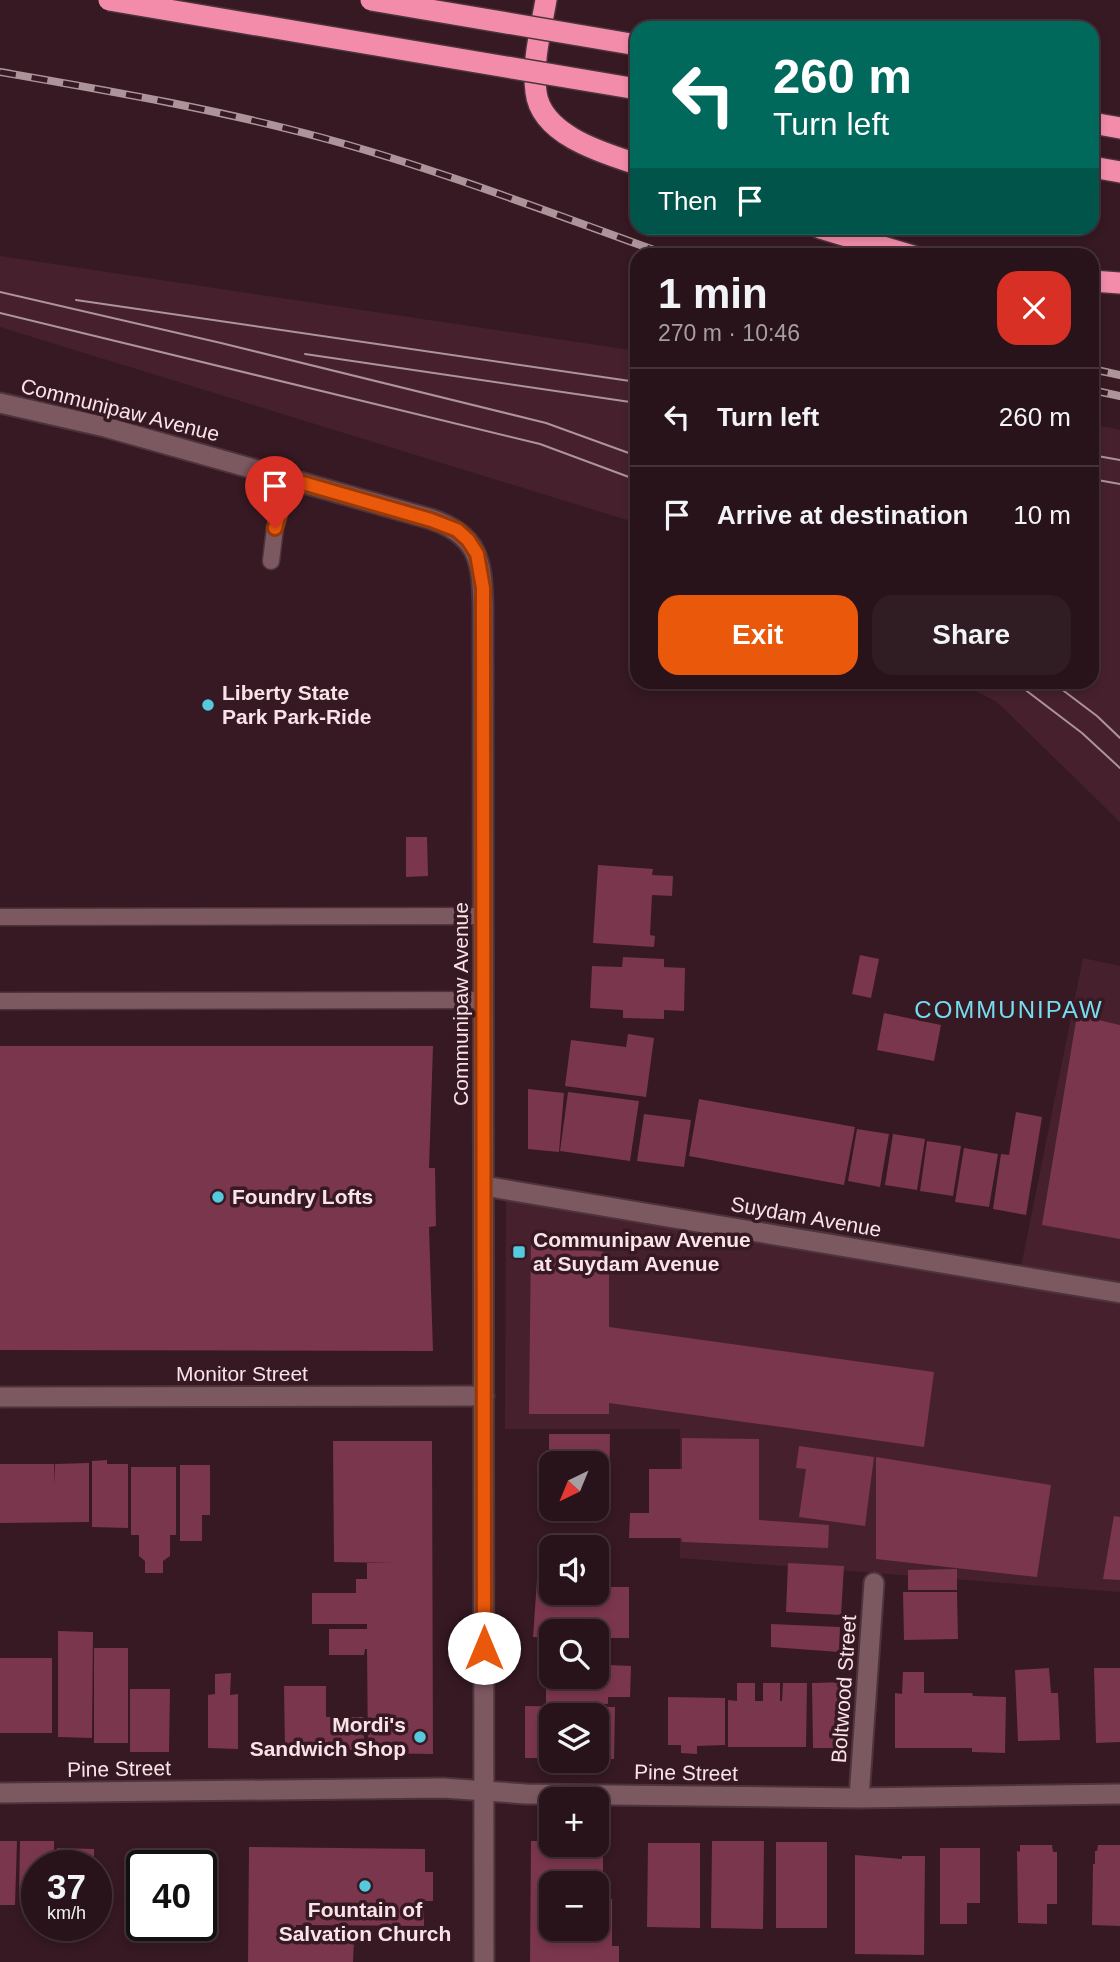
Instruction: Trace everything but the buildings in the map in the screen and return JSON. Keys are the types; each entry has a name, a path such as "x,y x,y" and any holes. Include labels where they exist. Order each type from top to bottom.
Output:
{"highway":[{"path":"109,0 630,88"},
{"path":"371,0 630,44"},
{"path":"546,0 536,67 536,93 540,106 562,131 580,143 630,161"},
{"path":"1099,124 1120,128"},
{"path":"1099,168 1120,172"},
{"path":"843,235 886,248"},
{"path":"1099,282 1120,283"}],"street":[{"name":"Communipaw Avenue","path":"0,403 105,427 444,524 468,540 477,554 483,588 484,1962"},
{"name":"Suydam Avenue","path":"484,1186 1120,1293"},
{"name":"Monitor Street","path":"0,1397 484,1396"},
{"name":"Boltwood Street","path":"859,1798 874,1583"},
{"name":"Pine Street","path":"0,1793 443,1788 526,1794 859,1798 1120,1794"}],"lane":[{"path":"271,561 275,528 289,479"},
{"path":"0,917 484,916"},
{"path":"0,1001 484,1000"}],"shaded area":[{"path":"0,256 630,350 630,521 0,327"},
{"path":"1099,426 1120,430 1120,822 997,702 972,689 1099,689"},
{"path":"1083,958 1120,966 1120,1592 680,1558 680,1429 505,1429 506,1198 1019,1277"}],"tram line":[{"path":"0,292 546,423 630,453"},
{"path":"76,300 630,381"},
{"path":"0,313 540,444 630,477"},
{"path":"305,354 630,402"},
{"path":"1099,456 1120,460"},
{"path":"1099,480 1120,484"},
{"path":"1024,689 1082,733 1120,768"},
{"path":"1061,689 1097,716 1120,738"}],"railway":[{"path":"0,72 203,109 323,138 455,179 649,248"},
{"path":"1099,370 1120,375"},
{"path":"1099,392 1120,396"}],"place":[{"name":"Liberty State Park Park-Ride","path":"208,705"},
{"name":"Foundry Lofts","path":"218,1197"},
{"name":"Communipaw Avenue at Suydam Avenue","path":"519,1252"},
{"name":"Mordi's Sandwich Shop","path":"420,1737"},
{"name":"Fountain of Salvation Church","path":"365,1886"}],"district":[{"name":"COMMUNIPAW","path":"1009,1010"}],"route":[{"path":"275,528 289,479 457,530 477,554 481,570 484,1648"}]}
